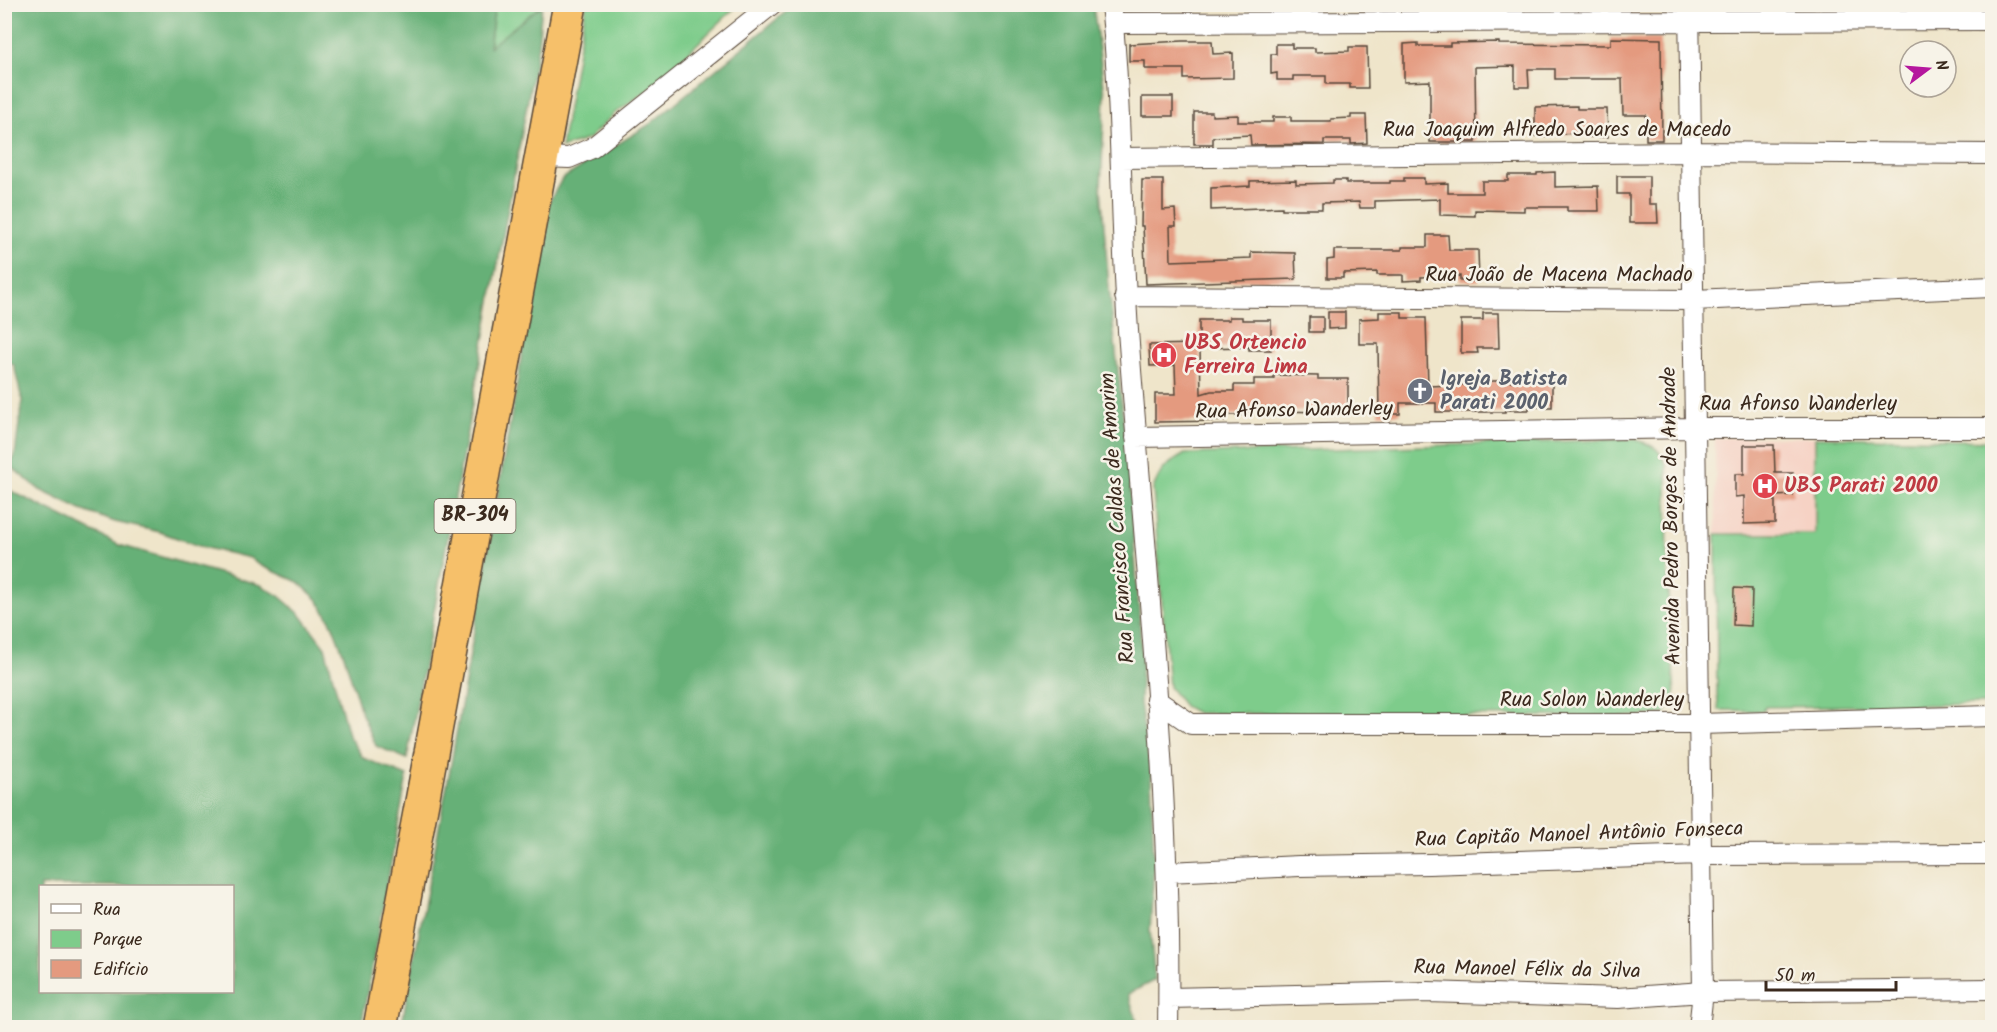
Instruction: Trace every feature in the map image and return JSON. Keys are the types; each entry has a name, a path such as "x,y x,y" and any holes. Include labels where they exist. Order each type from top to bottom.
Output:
{"highway":[{"name":"BR-304","path":"380,1028 570,4"}],"street":[{"path":"543,157 569,158 603,141 772,4"},
{"path":"1112,14 1689,13 1992,20"},
{"name":"Avenida Pedro Borges de Andrade","path":"1689,13 1703,992 1699,1028"},
{"name":"Rua Francisco Caldas de Amorim","path":"1112,14 1121,158 1125,296 1160,742 1167,872 1168,1028"},
{"name":"Rua Joaquim Alfredo Soares de Macedo","path":"1121,158 1692,152 1992,154"},
{"name":"Rua João de Macena Machado","path":"1125,296 1693,300 1992,287"},
{"name":"Rua Afonso Wanderley","path":"1136,437 1695,428 1992,428"},
{"path":"1156,700 1191,724 1160,742"},
{"name":"Rua Solon Wanderley","path":"1191,724 1699,724 1992,716"},
{"name":"Rua Capitão Manoel Antônio Fonseca","path":"1167,872 1701,855 1992,854"},
{"name":"Rua Manoel Félix da Silva","path":"1169,998 1428,992 1618,998 1703,992 1992,989"}],"shaded area":[{"name":"UBS Parati 2000","path":"1815,437 1815,534 1716,534 1715,438"}],"green space":[{"path":"4,5 495,5 489,47 542,5 538,45 407,759 376,746 361,712 332,624 318,600 298,582 250,558 202,547 160,532 115,522 81,510 40,490 10,466 15,455 22,400 14,365 4,360"},
{"path":"495,5 542,5 489,48"},
{"path":"586,5 738,5 651,88 615,113 588,139 561,148"},
{"path":"794,5 1093,5 1105,94 1101,188 1109,288 1129,471 1142,657 1140,703 1151,774 1154,867 1150,930 1155,980 1128,994 1139,1027 401,1028 451,764 548,204 562,179 650,124"},
{"path":"1815,437 1992,441 1992,704 1765,707 1764,711 1719,710 1716,534 1815,534"},
{"path":"1634,439 1655,448 1667,466 1668,594 1675,696 1665,714 1623,717 1197,713 1184,706 1169,687 1153,489 1165,468 1185,454"},
{"path":"5,488 119,545 261,585 279,596 300,614 325,647 348,735 363,758 407,776 361,1027 5,1027"}],"building":[{"path":"1611,38 1661,39 1662,140 1646,140 1646,115 1623,115 1622,79 1555,79 1555,69 1528,69 1529,87 1515,87 1515,66 1475,67 1476,142 1430,142 1430,81 1404,82 1404,44 1450,46 1450,43 1499,42 1499,44 1611,45"},
{"path":"1212,41 1213,54 1233,53 1233,78 1184,79 1184,69 1145,69 1145,61 1129,61 1129,44"},
{"path":"1276,44 1292,44 1292,48 1315,48 1315,52 1349,51 1349,47 1367,47 1368,88 1350,88 1350,84 1326,84 1326,76 1293,76 1293,80 1277,80 1277,73 1271,74 1271,54 1276,54"},
{"path":"1142,97 1173,97 1173,116 1142,116"},
{"path":"1577,106 1577,109 1607,109 1608,137 1590,137 1590,133 1535,136 1535,107"},
{"path":"1194,112 1212,112 1212,116 1238,115 1238,122 1273,122 1273,117 1291,117 1291,121 1331,121 1331,119 1351,118 1351,115 1366,115 1367,143 1351,144 1351,140 1324,140 1324,144 1251,145 1250,135 1213,137 1213,144 1194,144"},
{"path":"1555,172 1555,187 1598,186 1599,211 1567,211 1567,207 1524,207 1524,211 1475,210 1475,216 1440,215 1440,199 1375,201 1375,208 1360,208 1359,202 1322,203 1322,209 1282,209 1282,207 1211,210 1211,188 1250,186 1250,181 1296,180 1296,184 1333,183 1333,180 1346,180 1346,183 1390,183 1390,181 1404,181 1404,178 1424,178 1424,184 1448,183 1448,193 1482,193 1482,181 1508,181 1508,175 1537,175 1537,173"},
{"path":"1617,176 1649,176 1649,204 1657,204 1658,223 1629,223 1629,194 1617,194"},
{"path":"1142,180 1163,180 1163,210 1175,209 1176,226 1170,226 1171,261 1251,258 1251,252 1295,253 1296,279 1146,284 1143,226 1141,226"},
{"path":"1427,235 1448,235 1449,250 1478,250 1479,281 1460,281 1460,276 1421,277 1421,280 1403,281 1403,275 1377,275 1377,272 1343,273 1343,278 1327,278 1327,260 1334,259 1334,250 1402,250 1402,247 1427,247"},
{"path":"1328,312 1345,312 1345,328 1328,329"},
{"path":"1379,312 1402,312 1402,318 1426,318 1428,386 1514,381 1514,377 1538,377 1538,374 1552,374 1552,407 1529,407 1529,410 1505,410 1505,412 1436,412 1436,403 1400,403 1400,414 1379,414 1378,344 1359,344 1359,319 1379,318"},
{"path":"1483,313 1498,313 1499,348 1477,348 1478,353 1461,353 1461,320 1483,320"},
{"path":"1229,317 1242,317 1242,320 1271,320 1271,350 1249,350 1249,347 1200,348 1201,394 1211,391 1234,391 1234,385 1254,385 1254,379 1274,379 1274,375 1318,376 1318,379 1348,379 1348,406 1319,407 1319,412 1248,410 1248,415 1224,415 1224,421 1155,422 1155,394 1176,394 1175,365 1150,366 1149,345 1199,344 1199,320 1229,320"},
{"path":"1309,317 1323,317 1323,332 1309,332"},
{"path":"1744,445 1774,445 1775,473 1793,473 1793,495 1775,496 1775,523 1744,524 1744,496 1735,497 1735,474 1744,474"},
{"path":"1734,588 1752,589 1751,626 1733,625"}],"place":[{"name":"UBS Ortencio Ferreira Lima","path":"1164,355"},
{"name":"Igreja Batista Parati 2000","path":"1420,391"},
{"name":"UBS Parati 2000","path":"1765,486"}]}
